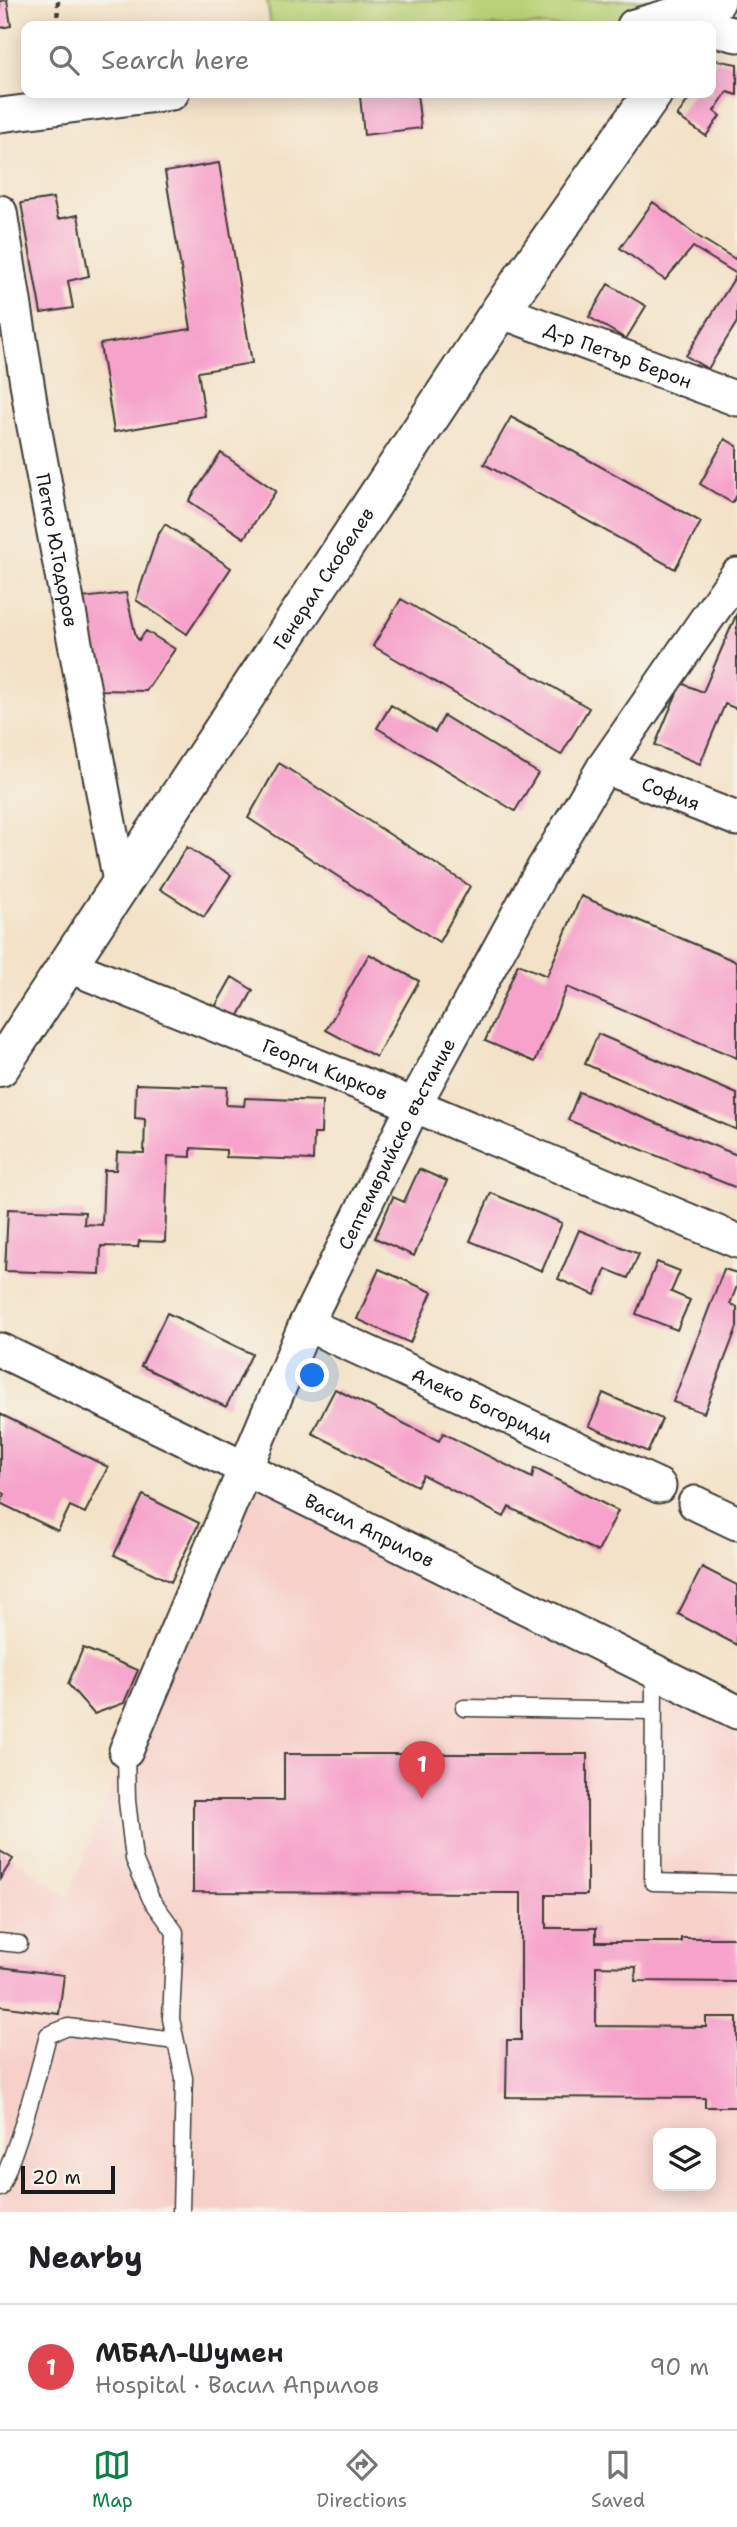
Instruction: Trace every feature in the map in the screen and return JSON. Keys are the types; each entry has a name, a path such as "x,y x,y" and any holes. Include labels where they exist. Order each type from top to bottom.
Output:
{"street":[{"path":"666,21 710,14 737,35"},
{"path":"0,115 133,98"},
{"name":"Генерал Скобелев","path":"0,1068 500,311 649,98"},
{"name":"Петко Ю.Тодоров","path":"0,212 33,421 121,887"},
{"name":"Д-р Петър Берон","path":"500,311 737,399"},
{"name":"Септемврийско въстание","path":"126,1751 306,1324 414,1105 539,876 604,768 737,575"},
{"name":"София","path":"604,768 737,819"},
{"name":"Георги Кирков","path":"69,966 414,1105 737,1241"},
{"name":"Алеко Богориди","path":"306,1324 659,1486"},
{"name":"Васил Априлов","path":"0,1350 737,1712"},
{"path":"695,1503 737,1522"}],"lane":[{"path":"654,1672 653,1882 737,1884"},
{"path":"464,1709 654,1711"},
{"path":"126,1751 127,1801 134,1859 152,1899 175,1932 171,2019 184,2078 181,2212"},
{"path":"0,1941 19,1944"},
{"path":"0,2188 8,2152 32,2101 48,2035 68,2027 175,2042"}],"path":[{"path":"57,21 58,0"}],"shaded area":[{"path":"244,1468 737,1712 737,2212 0,2212 0,1847 68,1897"}],"green space":[{"path":"267,0 716,0 650,21 270,21"}],"building":[{"path":"7,0 11,26 0,28 0,1"},
{"path":"716,60 737,64 737,95 727,92 714,111 720,116 706,136 677,116 690,98 716,98"},
{"path":"360,98 418,98 421,128 364,135"},
{"path":"219,163 252,363 198,372 205,416 114,432 100,344 191,329 165,172"},
{"path":"53,198 58,219 78,215 89,276 68,281 73,308 41,313 21,203"},
{"path":"653,202 699,237 735,259 737,256 737,274 693,247 665,280 620,248"},
{"path":"737,274 737,322 708,369 686,356"},
{"path":"608,284 646,306 626,339 589,317"},
{"path":"511,417 701,522 675,569 484,464"},
{"path":"725,439 737,446 737,495 732,503 700,484"},
{"path":"221,453 276,491 244,538 189,501"},
{"path":"165,524 231,568 187,634 136,600 157,537"},
{"path":"126,593 136,637 139,640 146,631 175,649 146,691 100,690 81,598"},
{"path":"401,599 589,708 561,755 373,646"},
{"path":"737,613 737,709 725,704 700,764 655,745 681,683 703,692"},
{"path":"391,705 435,732 444,716 538,773 515,811 377,728"},
{"path":"279,763 470,886 439,942 248,818"},
{"path":"187,847 231,875 204,917 160,889"},
{"path":"581,896 737,962 737,1058 567,987 535,1062 485,1041 518,964 547,976"},
{"path":"369,954 419,981 376,1057 326,1030"},
{"path":"232,977 253,990 237,1019 215,1007"},
{"path":"598,1034 737,1094 737,1130 585,1064"},
{"path":"136,1084 227,1087 226,1105 244,1106 245,1098 322,1101 321,1134 314,1134 313,1160 226,1157 226,1150 191,1148 191,1157 168,1156 165,1242 139,1241 138,1247 101,1246 100,1274 5,1271 8,1209 85,1212 84,1224 102,1225 104,1170 116,1170 117,1152 144,1153 145,1119 135,1118"},
{"path":"579,1092 737,1155 737,1188 568,1120"},
{"path":"419,1169 447,1181 414,1256 375,1238 393,1197 404,1202"},
{"path":"491,1193 562,1223 542,1271 470,1241"},
{"path":"579,1230 639,1254 628,1278 606,1269 595,1295 558,1279"},
{"path":"657,1262 680,1271 671,1292 690,1300 677,1330 636,1314"},
{"path":"379,1269 432,1292 410,1343 357,1319"},
{"path":"724,1269 737,1273 737,1286 730,1304 737,1307 737,1327 704,1413 673,1402"},
{"path":"167,1313 252,1354 226,1407 141,1366"},
{"path":"335,1389 439,1441 443,1433 532,1478 534,1468 618,1511 598,1552 509,1507 504,1517 423,1475 417,1486 312,1433"},
{"path":"603,1393 662,1419 648,1452 589,1426"},
{"path":"0,1414 108,1467 85,1513 70,1506 58,1531 0,1503 5,1494 0,1491"},
{"path":"143,1495 199,1523 171,1582 114,1555"},
{"path":"702,1567 737,1585 737,1645 678,1614"},
{"path":"83,1648 138,1670 124,1703 94,1714 68,1684"},
{"path":"284,1754 587,1754 587,1895 546,1895 546,1928 596,1928 596,1942 681,1942 681,1938 737,1938 737,1982 635,1981 636,1967 596,1966 596,2026 706,2027 706,2017 737,2017 737,2107 705,2107 705,2098 506,2097 507,2040 521,2040 521,1893 193,1892 193,1800 284,1800"},
{"path":"0,1851 13,1859 0,1879"},
{"path":"0,1967 64,1975 59,2014 0,2006"}],"place":[{"name":"МБАЛ-Шумен","path":"422,1799"}]}
